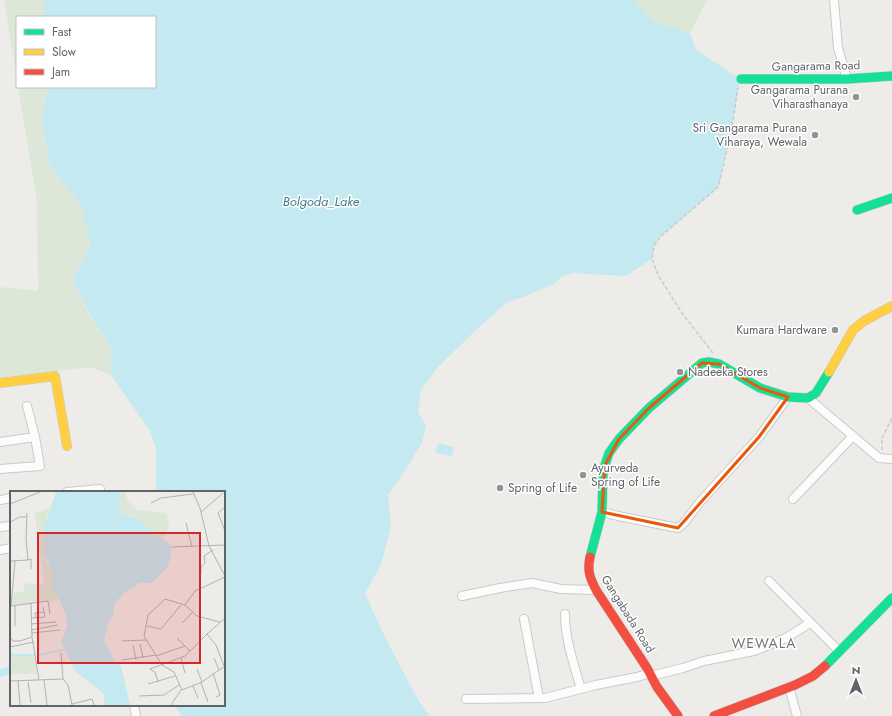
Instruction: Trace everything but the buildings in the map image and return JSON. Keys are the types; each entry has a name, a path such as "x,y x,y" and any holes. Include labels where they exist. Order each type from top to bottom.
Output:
{"street":[{"path":"834,0 838,48 847,79"},
{"name":"Gangarama Road","path":"741,79 847,79 892,76"},
{"path":"857,210 892,198"},
{"path":"808,398 816,393 823,383 853,330 864,321 892,306"},
{"name":"Gangabada Road","path":"678,716 664,698 650,675 648,668 596,590 588,566 602,512 603,475 609,454 619,439 648,408 661,399 702,363 709,362 719,364"},
{"path":"719,364 760,388 788,396 808,398 879,458 892,460"},
{"path":"0,383 55,376 67,446"},
{"path":"602,512 678,528 759,437 788,396"},
{"path":"0,469 40,466 27,406"},
{"path":"793,499 853,436"},
{"path":"0,442 34,437"},
{"path":"78,491 100,489"},
{"path":"0,500 10,498"},
{"path":"0,527 10,526"},
{"path":"0,550 10,548"},
{"path":"769,581 840,651"},
{"path":"462,596 532,583 561,589 596,590"},
{"path":"714,716 789,687 812,676 840,651 892,598"},
{"path":"565,614 565,623 569,643 581,689"},
{"path":"524,619 539,698"},
{"path":"466,699 545,698 683,668 704,661 754,651 786,638 810,623"},
{"path":"789,687 797,716"},
{"path":"134,706 136,716"}],"path":[{"path":"719,364 714,354 682,313 658,275 652,259 654,246 660,237 717,188 719,184 741,79"},
{"path":"879,458 882,449 882,438 892,418"}],"highlighted area":[{"path":"702,363 719,364 760,388 788,397 759,437 678,528 602,512 605,465 619,439 649,408"}],"green space":[{"path":"4,0 44,0 45,16 16,16 16,74"},
{"path":"635,0 707,0 690,33 653,22"},
{"path":"18,88 48,88 42,115 49,164 81,205 90,247 72,280 93,322 111,346 111,375 90,367 0,378 0,287 38,291 37,200"}],"water":[{"name":"Bolgoda_Lake","path":"44,0 635,0 653,22 690,33 696,50 741,79 719,184 717,188 660,237 654,246 652,259 626,276 574,273 563,276 554,284 506,303 438,367 421,390 418,412 426,425 422,443 388,495 391,526 381,565 365,593 400,667 426,712 430,716 182,716 175,706 225,706 225,491 156,491 156,448 150,431 111,375 111,346 94,322 72,280 90,246 81,205 49,164 42,115 48,88 156,88 156,16 45,16"},
{"path":"438,443 454,447 452,456 435,453"}],"waterway":[{"path":"0,673 10,670"}],"traffic: fast":[{"path":"741,79 847,79 892,76"},
{"path":"857,210 892,198"},
{"path":"590,557 602,512 603,475 609,453 619,439 649,408 702,363 709,362 719,364 760,388 788,397 808,398 816,393 829,372"},
{"path":"825,666 892,598"}],"traffic: slow":[{"path":"829,372 853,330 864,321 892,306"},
{"path":"0,383 55,376 67,446"}],"traffic: jam":[{"path":"590,557 590,574 596,590 647,668 657,687 678,716"},
{"path":"714,716 795,685 813,676 825,666"}],"place":[{"name":"Gangarama Purana Viharasthanaya","path":"856,97"},
{"name":"Sri Gangarama Purana Viharaya, Wewala","path":"815,135"},
{"name":"Kumara Hardware","path":"835,330"},
{"name":"Nadeeka Stores","path":"680,372"},
{"name":"Ayurveda Spring of Life","path":"583,475"},
{"name":"Spring of Life","path":"500,488"}],"district":[{"name":"WEWALA","path":"764,643"}]}
